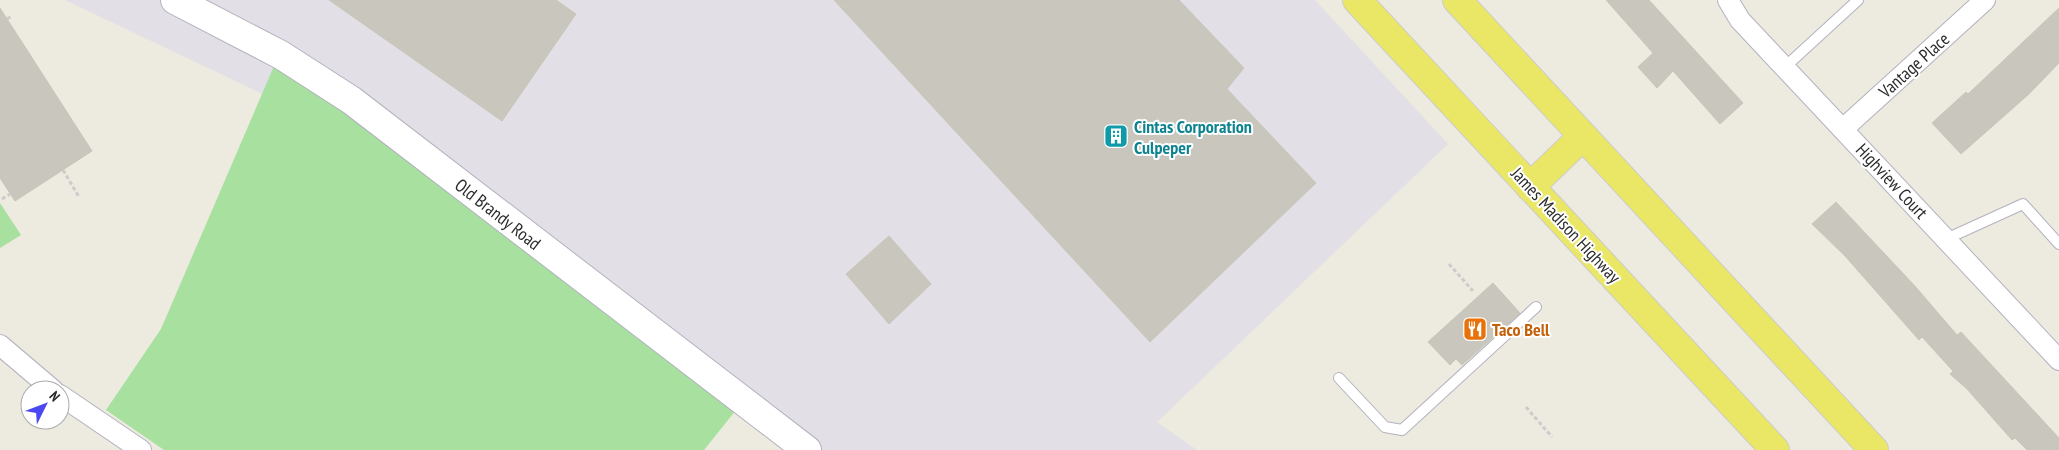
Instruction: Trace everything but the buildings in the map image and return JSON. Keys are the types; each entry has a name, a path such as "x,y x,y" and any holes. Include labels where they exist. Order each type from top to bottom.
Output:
{"main road":[{"name":"James Madison Highway","path":"1357,0 1775,450"},
{"path":"1457,0 1874,450"},
{"path":"1530,187 1583,136"}],"street":[{"name":"Old Brandy Road","path":"175,0 281,54 351,100 807,450"},
{"name":"Highview Court","path":"1728,0 1740,20 2059,360"},
{"name":"Vantage Place","path":"1843,129 1985,0"},
{"path":"0,345 41,380"},
{"path":"70,402 141,450"}],"lane":[{"path":"1785,67 1858,0"},
{"path":"1946,239 2024,204 2059,244"},
{"path":"1339,378 1385,427 1402,430 1536,307"}],"path":[{"path":"7,19 12,16"},
{"path":"63,170 79,197"},
{"path":"2,199 10,194"},
{"path":"1449,264 1474,291"},
{"path":"1526,407 1552,437"}],"shaded area":[{"path":"65,0 1315,0 1448,144 1157,422 1197,450 812,450 292,108"}],"green space":[{"path":"274,66 309,85 634,335 736,410 704,450 164,450 106,410 161,329"},
{"path":"0,203 21,235 0,248"}],"place":[{"name":"Cintas Corporation Culpeper","path":"1116,136"},
{"name":"Taco Bell","path":"1475,329"}]}
